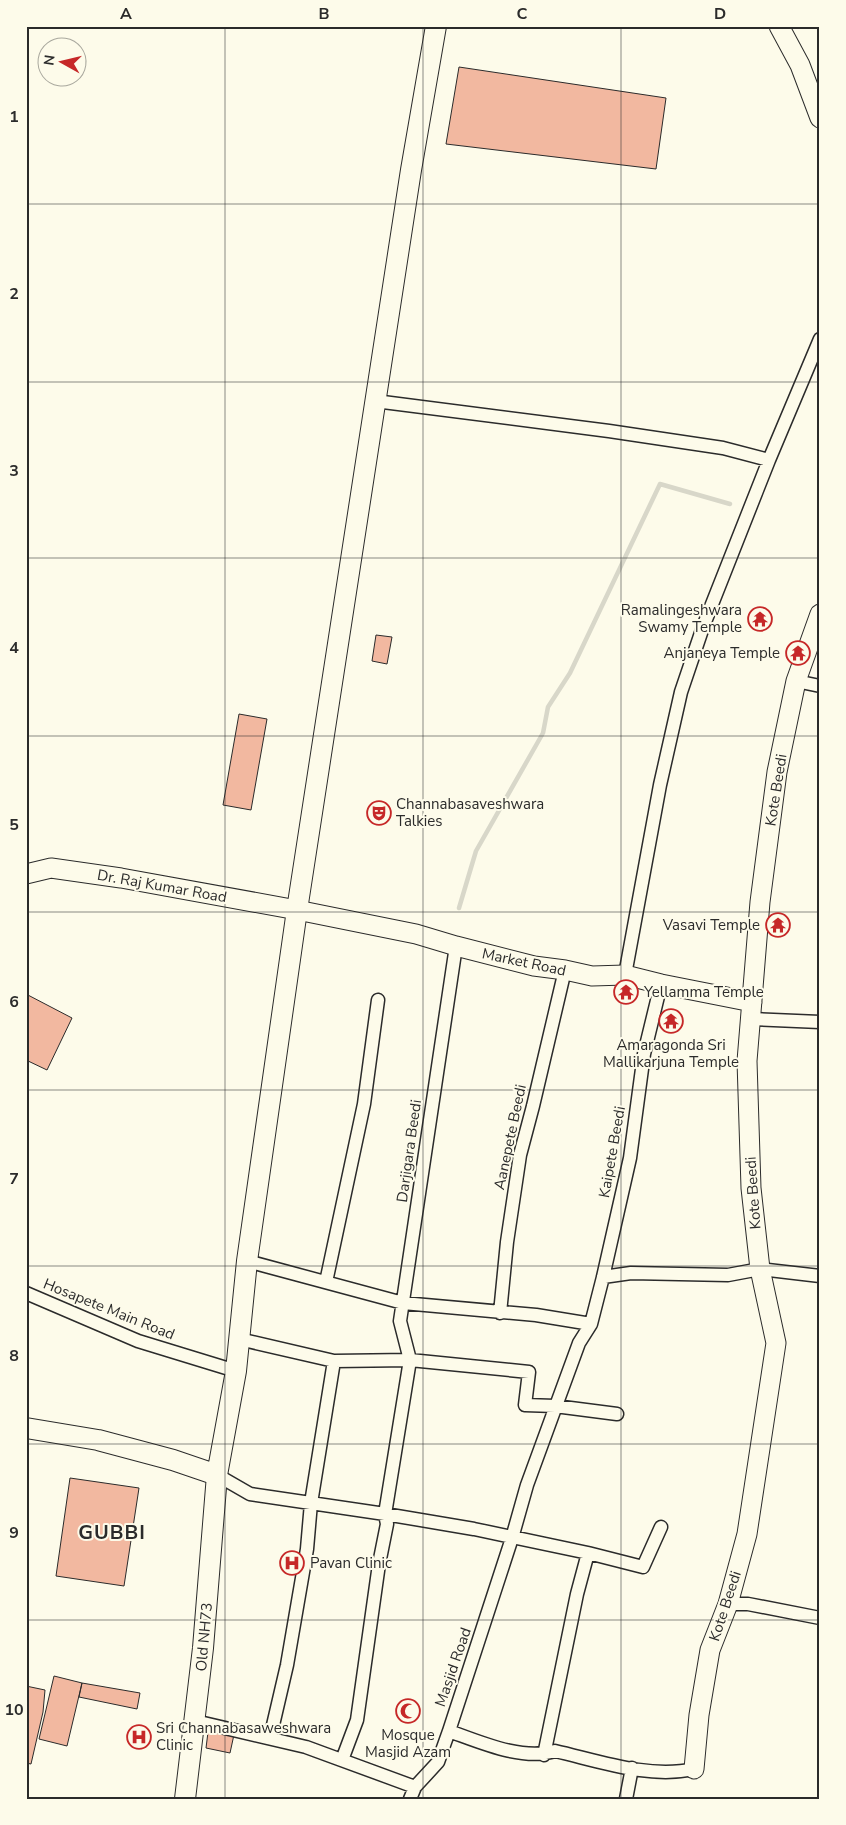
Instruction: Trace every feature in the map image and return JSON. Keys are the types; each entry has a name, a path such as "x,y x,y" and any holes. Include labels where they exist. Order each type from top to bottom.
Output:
{"main road":[{"name":"Old NH73","path":"185,1799 204,1648 217,1475 236,1371 247,1261 297,910 411,170 436,26"},
{"path":"26,1428 107,1443 173,1460 217,1475"}],"street":[{"path":"779,26 800,65 820,118"},
{"path":"625,975 660,785 681,692 703,627 769,460 820,339"},
{"path":"375,401 714,447 769,460"},
{"name":"Kote Beedi","path":"694,1769 699,1715 710,1650 728,1604 747,1534 776,1343 760,1269 751,1188 748,1061 751,1011 760,902 777,772 796,681 820,614"},
{"path":"796,681 820,686"},
{"name":"Dr. Raj Kumar Road","path":"26,874 51,868 120,878 297,910"},
{"name":"Market Road","path":"297,910 416,934 534,966 592,976 625,975 751,1011"},
{"name":"Darjigara Beedi","path":"410,1360 400,1321 414,1204 456,946"},
{"name":"Aanepete Beedi","path":"500,1313 507,1242 520,1155 565,970"},
{"name":"Kaipete Beedi","path":"555,1406 579,1342 591,1324 604,1277 630,1158 644,1054 661,984"},
{"path":"326,1282 364,1104 378,1000"},
{"path":"751,1011 820,1022"},
{"path":"247,1261 403,1303 536,1315 591,1324"},
{"path":"604,1277 631,1273 728,1275 760,1269 820,1276"},
{"name":"Hosapete Main Road","path":"26,1293 138,1341 236,1371"},
{"path":"239,1340 334,1361 410,1360 529,1372 525,1405 555,1406 617,1414"},
{"path":"342,1760 357,1720 379,1564 387,1524 385,1514 410,1360"},
{"path":"270,1738 287,1665 307,1549 311,1503 334,1361"},
{"name":"Masjid Road","path":"412,1793 438,1762 512,1538 527,1485 555,1406"},
{"path":"217,1475 250,1494 385,1514 588,1553 643,1567 661,1527"},
{"path":"544,1755 558,1695 577,1594 588,1553"},
{"path":"728,1604 748,1604 820,1618"},
{"path":"195,1721 306,1746 342,1760 412,1793"},
{"path":"449,1731 504,1750 544,1755 555,1751 632,1768 676,1773 694,1769"},
{"path":"626,1799 632,1768"}],"building":[{"path":"459,67 666,98 656,169 446,144"},
{"path":"376,635 392,637 387,664 372,661"},
{"path":"239,714 267,719 251,810 223,805"},
{"path":"26,994 72,1018 47,1070 26,1060"},
{"path":"70,1478 139,1488 124,1586 56,1576"},
{"path":"54,1676 82,1683 67,1746 39,1739"},
{"path":"82,1683 140,1693 137,1709 79,1697"},
{"path":"26,1686 45,1690 43,1712 31,1764 26,1763"},
{"path":"209,1724 235,1730 230,1753 206,1748"}],"waterway":[{"path":"459,908 476,851 543,733 548,707 570,673 660,484 730,504"}],"place":[{"name":"Ramalingeshwara Swamy Temple","path":"760,619"},
{"name":"Anjaneya Temple","path":"798,653"},
{"name":"Channabasaveshwara Talkies","path":"379,813"},
{"name":"Vasavi Temple","path":"778,925"},
{"name":"Yellamma Temple","path":"626,992"},
{"name":"Amaragonda Sri Mallikarjuna Temple","path":"671,1021"},
{"name":"Pavan Clinic","path":"292,1563"},
{"name":"Mosque Masjid Azam","path":"408,1711"},
{"name":"Sri Channabasaweshwara Clinic","path":"139,1737"}],"district":[{"name":"GUBBI","path":"112,1532"}]}
